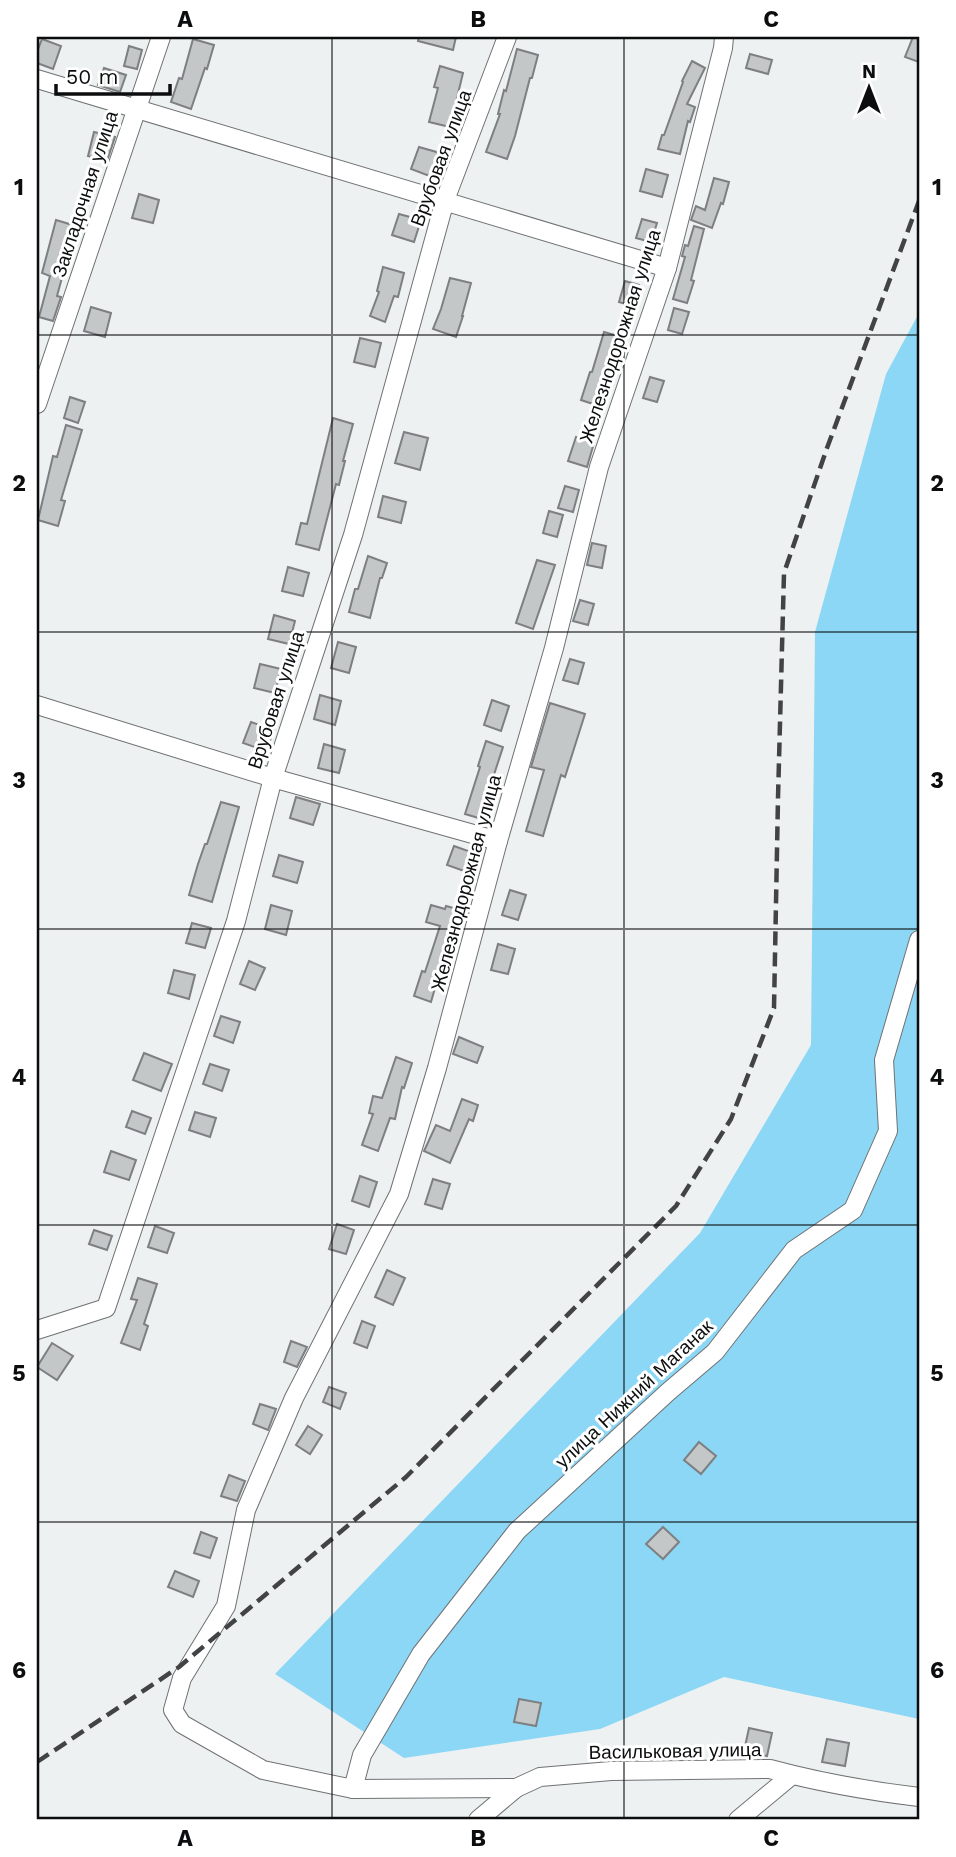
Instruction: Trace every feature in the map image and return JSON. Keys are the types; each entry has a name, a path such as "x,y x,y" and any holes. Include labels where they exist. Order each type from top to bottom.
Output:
{"street":[{"name":"Закладочная улица","path":"37,404 161,37"},
{"name":"Врубовая улица","path":"37,1330 106,1308 236,920 272,778 353,535 444,200 507,37"},
{"name":"Железнодорожная улица","path":"173,1710 182,1678 226,1606 246,1510 294,1398 399,1194 437,1068 498,841 554,648 600,467 667,268 724,37"},
{"path":"37,79 667,268"},
{"path":"37,705 272,778 498,841"},
{"name":"улица Нижний Маганак","path":"352,1789 362,1755 421,1654 517,1531 715,1352 794,1250 853,1210 888,1131 884,1060 919,940"},
{"name":"Васильковая улица","path":"173,1710 182,1724 263,1770 352,1789 516,1788"},
{"name":"Васильковая улица","path":"478,1820 516,1788 540,1777 611,1771 770,1769 919,1797"},
{"path":"738,1820 792,1775"}],"shaded area":[{"path":"919,313 919,1719 724,1677 600,1729 404,1758 275,1674 700,1233 811,1045 815,632 886,374"}],"building":[{"path":"419,37 456,37 453,50 418,41"},
{"path":"913,37 919,37 919,62 905,57"},
{"path":"42,39 61,46 53,69 37,63 37,52"},
{"path":"193,39 214,45 191,109 171,102 179,78 182,79"},
{"path":"129,46 142,50 137,69 124,66"},
{"path":"517,49 538,55 507,159 486,152 500,114 504,90 506,91"},
{"path":"750,54 772,60 768,74 746,68"},
{"path":"692,61 705,68 687,104 695,107 690,122 688,121 680,154 658,149 682,81"},
{"path":"440,66 463,73 450,127 429,122 438,88 434,87"},
{"path":"104,68 126,75 120,92 98,85"},
{"path":"94,132 115,137 107,161 88,156"},
{"path":"419,147 440,153 432,177 411,169"},
{"path":"646,169 668,175 662,197 640,191"},
{"path":"714,178 729,182 712,228 691,220 696,206 705,210"},
{"path":"139,194 159,200 153,223 132,218"},
{"path":"399,214 421,220 414,242 392,235"},
{"path":"642,219 657,223 651,242 636,238"},
{"path":"56,220 76,226 57,296 61,297 53,321 39,317 50,276 42,273"},
{"path":"694,226 704,229 687,303 673,299 685,257 682,256 685,245 688,246"},
{"path":"383,267 404,273 398,297 394,296 385,322 370,316 379,292 377,291"},
{"path":"450,278 471,283 456,337 433,329"},
{"path":"625,281 639,285 633,306 619,302"},
{"path":"91,307 111,313 105,337 84,331"},
{"path":"674,308 689,312 682,334 668,330"},
{"path":"604,332 618,336 606,377 611,379 602,407 581,400"},
{"path":"360,338 381,343 375,367 354,362"},
{"path":"650,377 664,381 657,402 643,398"},
{"path":"70,397 85,402 78,423 64,418"},
{"path":"333,418 353,424 339,485 336,484 319,550 296,544 301,523 307,524"},
{"path":"66,425 82,430 61,500 65,501 58,526 38,520 53,456 57,457"},
{"path":"404,432 428,438 420,470 395,463"},
{"path":"576,437 594,443 587,467 568,461"},
{"path":"565,486 579,490 573,512 558,508"},
{"path":"383,496 406,502 401,523 378,517"},
{"path":"549,511 563,515 557,537 543,533"},
{"path":"592,543 606,546 602,568 587,565"},
{"path":"368,556 387,563 380,578 370,618 349,612"},
{"path":"537,560 555,565 533,629 516,623"},
{"path":"288,567 309,573 303,596 282,591"},
{"path":"580,600 594,604 588,625 573,621"},
{"path":"274,615 295,621 289,644 268,639"},
{"path":"338,642 356,647 349,673 331,668"},
{"path":"570,659 584,663 578,684 563,680"},
{"path":"260,664 281,669 275,693 254,688"},
{"path":"320,695 341,701 335,725 314,719"},
{"path":"492,700 509,706 501,731 484,725"},
{"path":"550,703 585,714 565,777 561,775 543,836 526,831 544,770 531,767"},
{"path":"251,722 274,730 266,751 243,743"},
{"path":"486,741 503,747 482,819 465,814"},
{"path":"324,744 345,750 339,773 318,768"},
{"path":"296,797 320,804 313,825 290,818"},
{"path":"221,802 239,807 212,902 189,895"},
{"path":"454,846 471,852 464,871 447,865"},
{"path":"279,855 303,862 297,883 273,876"},
{"path":"510,890 526,895 518,920 502,915"},
{"path":"271,905 292,911 286,935 265,929"},
{"path":"431,905 457,909 447,942 453,943 445,968 441,967 431,1002 414,996 440,926 426,922"},
{"path":"192,923 211,928 205,948 186,943"},
{"path":"498,944 515,949 508,974 491,970"},
{"path":"249,961 265,968 255,990 240,984"},
{"path":"174,970 195,975 189,999 168,993"},
{"path":"221,1016 240,1022 233,1043 214,1036"},
{"path":"459,1037 483,1047 477,1063 453,1054"},
{"path":"144,1053 172,1064 161,1091 133,1080"},
{"path":"396,1057 412,1063 404,1088 402,1087 395,1119 390,1118 378,1151 362,1145 373,1114 369,1113 373,1096 382,1098"},
{"path":"210,1064 229,1070 222,1091 203,1084"},
{"path":"462,1099 478,1105 473,1121 469,1119 450,1163 424,1151 436,1125 450,1131"},
{"path":"132,1111 151,1118 145,1134 126,1127"},
{"path":"195,1112 216,1118 210,1137 189,1130"},
{"path":"111,1151 136,1160 129,1180 104,1172"},
{"path":"360,1176 377,1182 369,1207 352,1201"},
{"path":"433,1179 450,1184 442,1209 425,1204"},
{"path":"337,1224 354,1230 346,1254 329,1249"},
{"path":"155,1226 174,1233 167,1253 148,1247"},
{"path":"94,1230 112,1236 107,1250 89,1244"},
{"path":"387,1270 405,1278 393,1305 375,1297"},
{"path":"138,1278 157,1284 144,1324 148,1326 140,1350 121,1343 137,1300 131,1299"},
{"path":"362,1321 375,1326 367,1348 354,1343"},
{"path":"291,1341 307,1347 297,1367 284,1362"},
{"path":"52,1343 73,1356 57,1380 37,1367"},
{"path":"329,1387 346,1393 340,1409 323,1402"},
{"path":"260,1404 276,1409 268,1430 253,1424"},
{"path":"308,1426 322,1435 310,1454 296,1445"},
{"path":"699,1442 716,1456 701,1474 684,1460"},
{"path":"229,1475 245,1481 237,1501 221,1496"},
{"path":"663,1527 679,1542 663,1559 646,1544"},
{"path":"201,1532 217,1538 210,1558 194,1553"},
{"path":"175,1571 199,1581 193,1597 168,1587"},
{"path":"519,1699 541,1703 536,1726 514,1722"},
{"path":"749,1728 772,1733 767,1756 744,1751"},
{"path":"827,1739 849,1743 845,1766 822,1762"}],"railway":[{"path":"37,1762 179,1667 406,1477 676,1206 731,1119 774,1008 784,573 827,448 919,201"}]}
